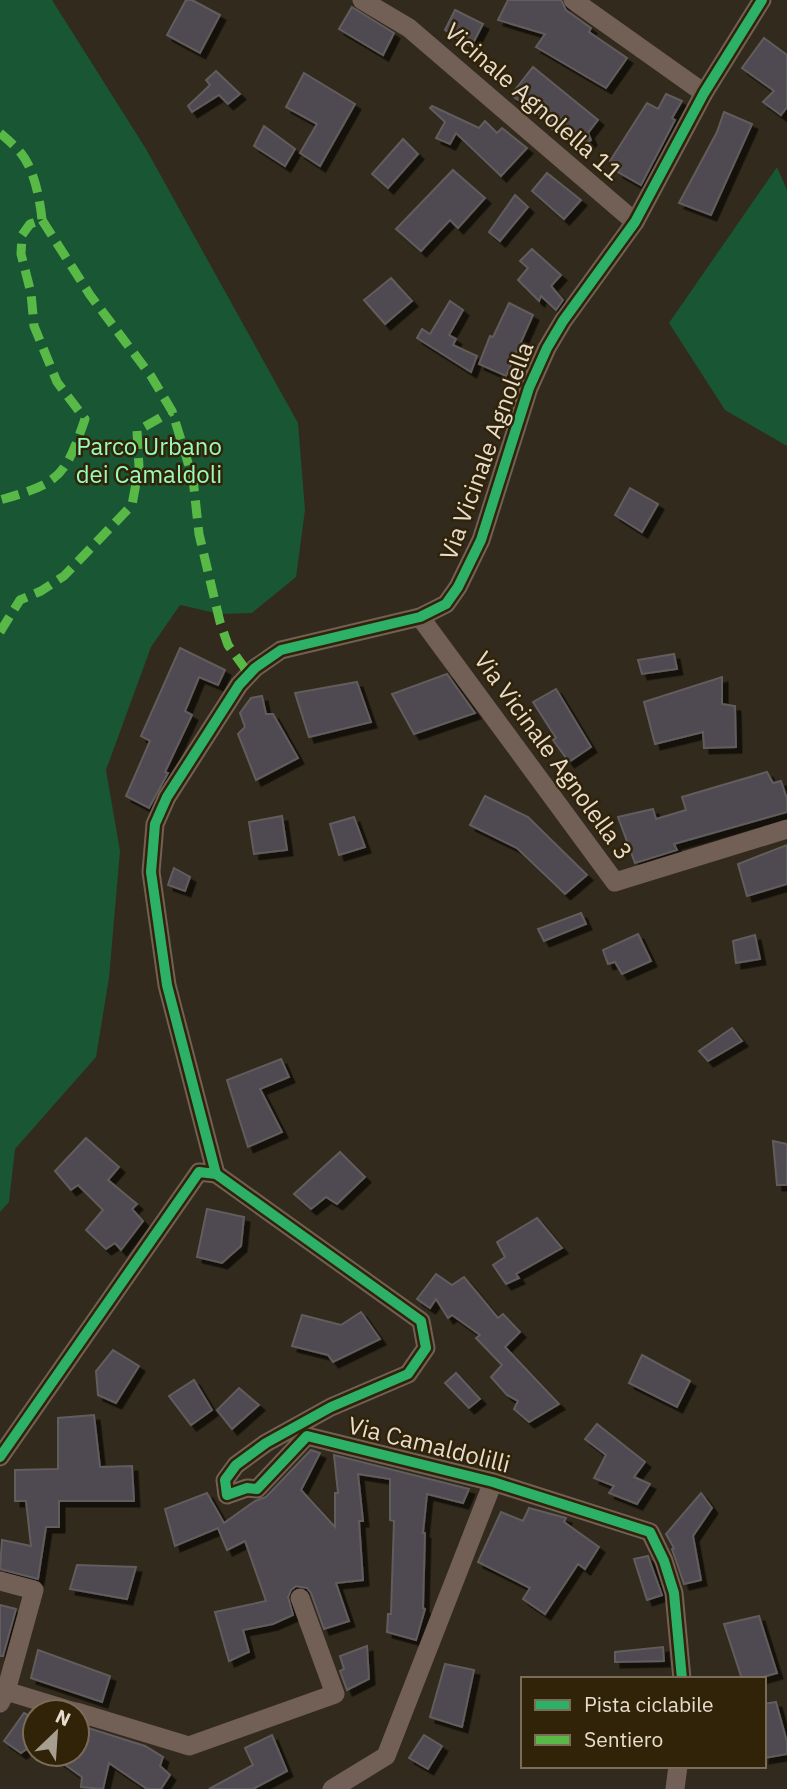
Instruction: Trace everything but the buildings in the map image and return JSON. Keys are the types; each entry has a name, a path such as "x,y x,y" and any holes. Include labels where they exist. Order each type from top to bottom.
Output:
{"street":[{"name":"Vicinale Agnolella 11","path":"362,0 409,28 635,222"},
{"path":"573,0 704,93"},
{"name":"Via Vicinale Agnolella","path":"216,1174 167,985 152,872 155,824 167,797 239,685 255,668 281,650 420,617 446,604 458,587 481,540 529,388 547,348 563,321 635,222 704,93 762,0"},
{"name":"Via Vicinale Agnolella 3","path":"420,617 615,882 787,830"},
{"path":"0,1457 199,1171 216,1174"},
{"name":"Via Camaldolilli","path":"216,1174 421,1321 426,1348 408,1374 331,1407 266,1443 236,1465 225,1480 227,1495 247,1488 257,1489 307,1436 493,1482 650,1532 664,1561 674,1592 682,1677"},
{"path":"332,1789 386,1756 493,1482"},
{"path":"0,1581 34,1590 3,1697 21,1701"},
{"path":"91,1717 189,1746 335,1694 300,1598"},
{"path":"675,1789 678,1768"}],"green space":[{"name":"Parco Urbano dei Camaldoli","path":"0,0 52,0 146,149 298,423 305,510 296,577 252,613 220,614 180,605 151,647 106,770 120,851 109,978 96,1057 15,1149 9,1202 0,1212"},
{"path":"777,167 787,190 787,446 725,410 669,323"}],"marked path":[{"path":"0,133 25,159 33,175 40,203 42,220 30,224 22,235 21,254 31,293 34,326 57,382 85,419 72,454 58,475 36,488 0,500"},
{"path":"42,220 90,295 151,376 172,411 193,479 199,534 220,622 228,645 249,674"},
{"path":"0,632 20,600 41,591 64,576 132,505 139,467 137,431 172,411"}],"cycle path":[{"path":"216,1174 167,985 151,872 155,824 167,797 239,685 255,668 281,650 420,617 446,604 458,587 481,540 529,388 547,348 563,321 635,222 704,93 762,0"},
{"path":"0,1457 199,1172 216,1174 421,1321 426,1348 408,1374 331,1407 266,1443 236,1465 225,1480 227,1495 247,1488 257,1489 307,1436 493,1482 650,1532 664,1561 674,1593 682,1677"}]}
